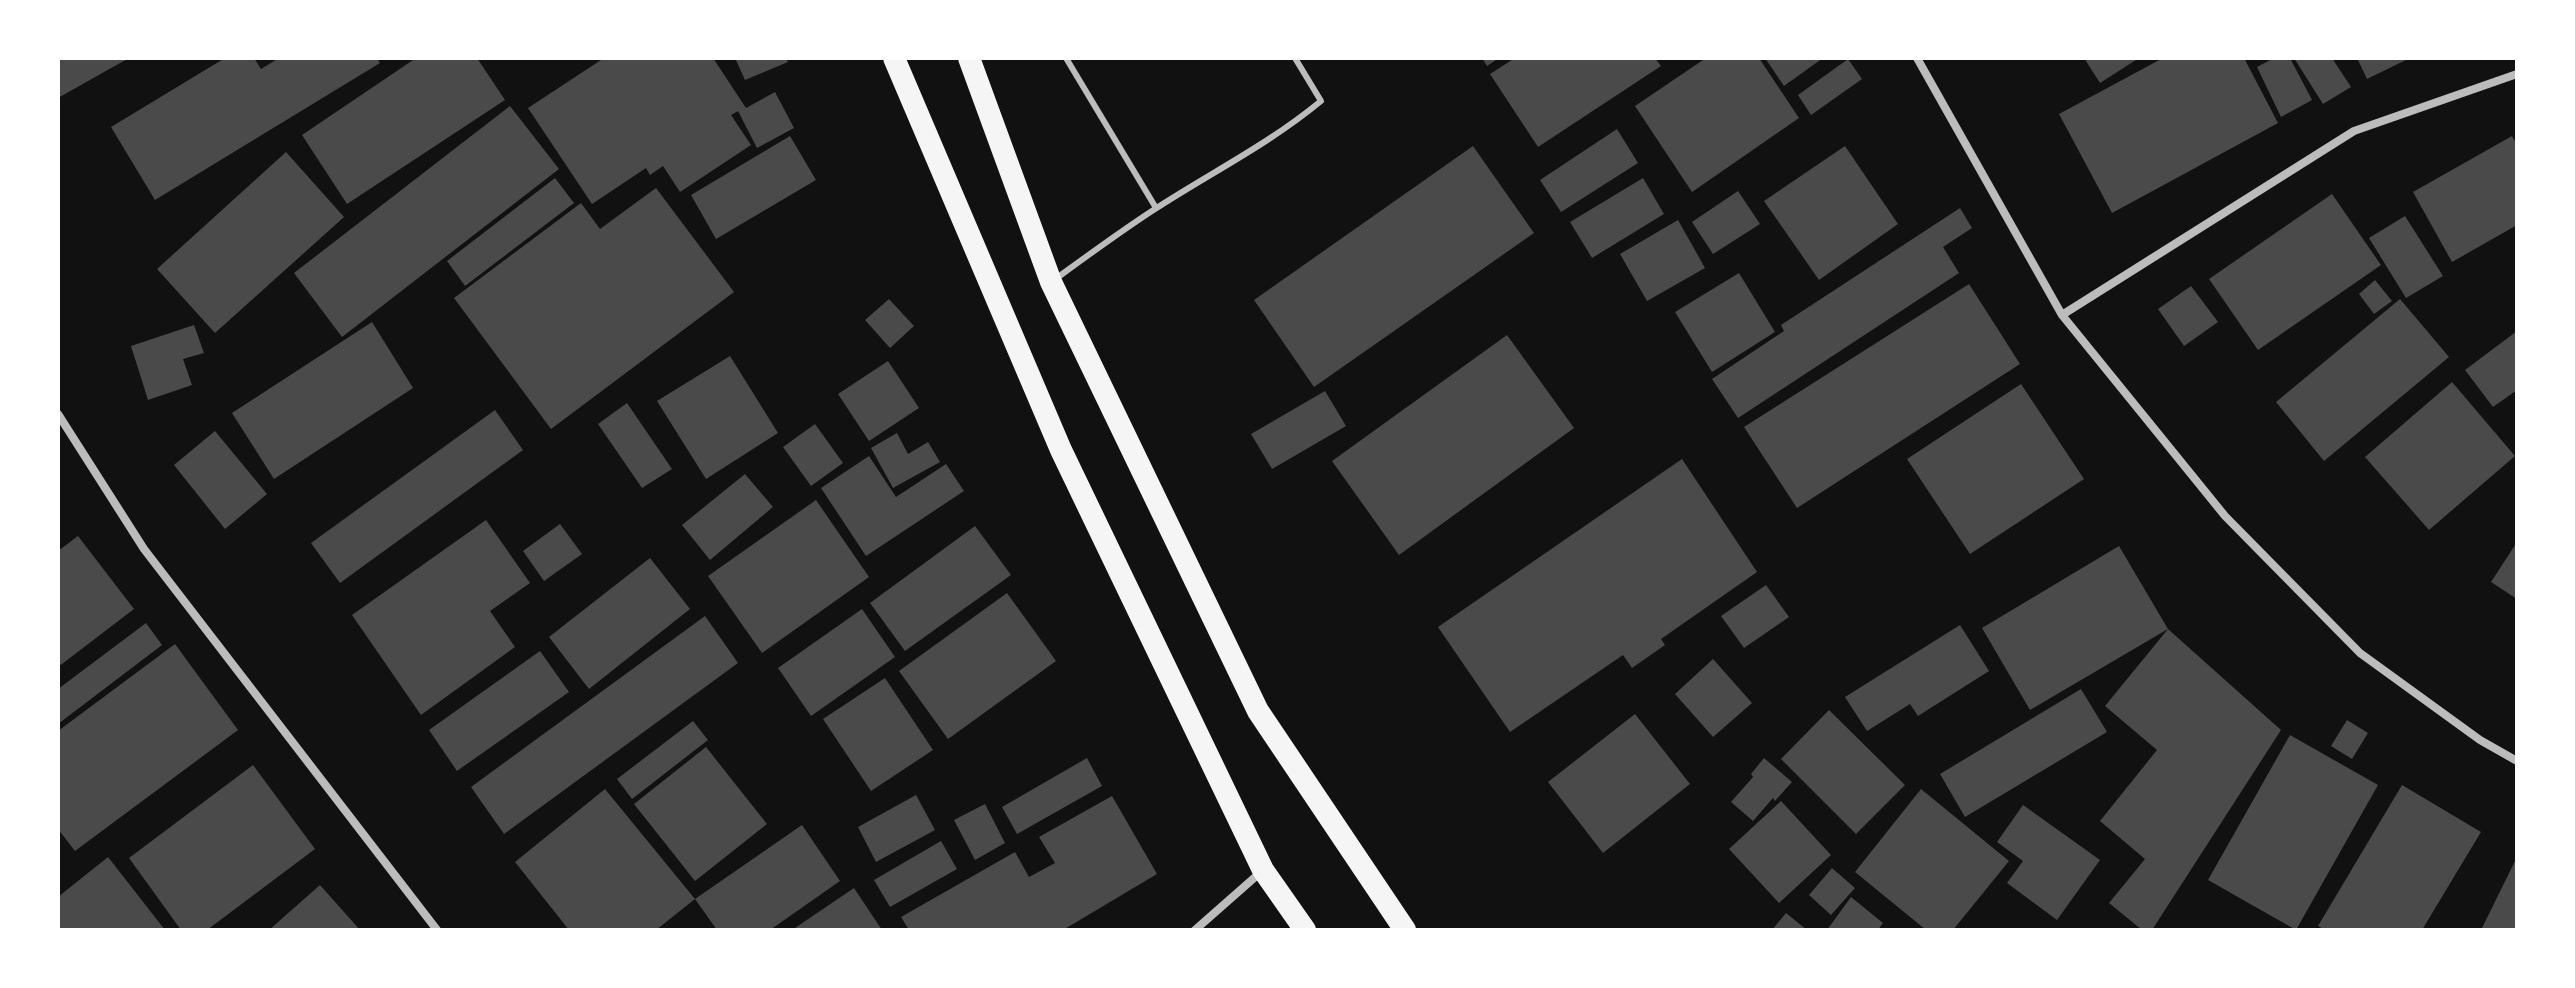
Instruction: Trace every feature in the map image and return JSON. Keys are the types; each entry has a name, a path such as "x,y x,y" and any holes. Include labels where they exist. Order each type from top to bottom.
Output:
{"highway":[{"path":"894,58 1061,450 1263,870 1305,930"},
{"path":"969,58 1051,282 1258,711 1405,930"}],"street":[{"path":"1917,58 2062,315 2225,516 2360,653 2480,740 2517,761"},
{"path":"2062,315 2354,131 2517,74"},
{"path":"58,414 144,549 437,930"},
{"path":"1195,930 1263,870"}],"lane":[{"path":"1066,58 1156,208"},
{"path":"1051,282 1156,208 1237,162 1291,126 1321,101 1295,58"}],"building":[{"path":"58,58 129,58 58,98"},
{"path":"225,58 254,58 261,69 279,58 377,58 380,63 155,200 111,127"},
{"path":"416,58 477,58 505,100 347,204 302,135"},
{"path":"604,58 713,58 746,108 775,92 794,128 757,148 738,111 731,115 751,145 680,192 663,166 650,175 646,168 592,204 528,108"},
{"path":"735,58 786,58 788,62 745,80"},
{"path":"1482,58 1499,58 1487,66"},
{"path":"1515,58 1655,58 1661,66 1538,147 1490,74"},
{"path":"1706,58 1759,58 1799,118 1692,192 1635,106"},
{"path":"1765,58 1823,58 1784,86"},
{"path":"2084,58 2139,58 2100,83"},
{"path":"2163,58 2244,58 2278,123 2112,213 2059,114"},
{"path":"2274,58 2290,58 2312,100 2281,117 2257,67"},
{"path":"2294,58 2332,58 2351,87 2323,104"},
{"path":"2357,58 2410,58 2367,79"},
{"path":"1848,59 1862,79 1811,115 1798,95"},
{"path":"510,106 559,169 342,337 294,273"},
{"path":"1617,129 1638,163 1561,212 1540,180"},
{"path":"790,136 816,180 716,239 691,195"},
{"path":"2512,136 2517,145 2517,225 2452,262 2413,192"},
{"path":"1473,146 1534,233 1314,387 1254,300"},
{"path":"1845,146 1898,224 1819,280 1764,201"},
{"path":"286,152 344,217 215,333 157,269"},
{"path":"555,178 574,203 465,286 447,261"},
{"path":"1643,178 1664,214 1592,258 1570,222"},
{"path":"656,188 734,292 551,429 454,298 581,203 600,229"},
{"path":"1738,191 1760,224 1713,254 1692,222"},
{"path":"2332,194 2381,265 2258,350 2209,279"},
{"path":"1960,208 1972,228 1943,247 1959,273 1738,418 1712,379 1784,331 1781,325"},
{"path":"2405,216 2443,276 2406,298 2369,238"},
{"path":"1678,220 1705,268 1647,301 1620,254"},
{"path":"1739,273 1775,332 1712,372 1675,312"},
{"path":"2375,280 2392,301 2374,314 2359,294"},
{"path":"1969,284 2020,364 1797,508 1744,427"},
{"path":"2191,286 2218,322 2184,346 2158,309"},
{"path":"889,299 914,326 890,348 865,320"},
{"path":"2400,299 2449,357 2324,461 2276,402"},
{"path":"372,322 413,388 274,479 232,413"},
{"path":"194,325 204,353 183,359 192,385 148,400 131,346"},
{"path":"2517,331 2517,390 2493,407 2465,370"},
{"path":"1507,335 1574,428 1399,555 1332,461"},
{"path":"730,356 778,433 706,479 657,401"},
{"path":"888,361 919,408 869,441 838,394"},
{"path":"2452,382 2515,456 2429,530 2365,457"},
{"path":"2021,384 2084,479 1970,554 1907,459"},
{"path":"1325,391 1346,426 1272,469 1251,434"},
{"path":"627,403 672,469 642,488 598,424"},
{"path":"495,410 523,450 340,583 311,543"},
{"path":"815,424 843,463 811,486 783,447"},
{"path":"215,431 267,494 225,529 174,465"},
{"path":"897,433 908,454 928,442 940,462 893,488 871,448"},
{"path":"869,456 896,497 946,464 964,491 866,556 821,488"},
{"path":"1682,459 1757,572 1661,639 1665,645 1632,668 1623,655 1510,732 1438,627"},
{"path":"745,474 773,507 710,560 682,525"},
{"path":"816,500 869,577 762,653 708,576"},
{"path":"486,520 530,583 490,611 515,647 421,715 352,615"},
{"path":"560,524 582,554 544,581 523,551"},
{"path":"975,526 1011,575 905,651 870,603"},
{"path":"78,536 134,609 58,667 58,551"},
{"path":"2517,542 2517,599 2491,582"},
{"path":"2119,546 2168,629 2030,710 1982,628"},
{"path":"650,558 690,609 589,689 549,637"},
{"path":"1766,585 1789,617 1744,648 1721,616"},
{"path":"1007,593 1056,661 948,739 899,671"},
{"path":"862,609 895,657 811,716 778,668"},
{"path":"705,616 738,663 504,834 471,787"},
{"path":"146,623 162,645 58,724 58,689"},
{"path":"1960,625 1989,671 1918,716 1910,704 1867,731 1845,697"},
{"path":"2168,629 2281,730 2152,930 2142,930 2109,903 2145,859 2100,821 2157,750 2105,706"},
{"path":"175,644 238,730 75,851 58,829 58,731"},
{"path":"540,651 569,692 457,771 429,730"},
{"path":"1713,659 1752,703 1713,737 1675,694"},
{"path":"885,678 933,750 871,791 823,719"},
{"path":"2081,689 2107,732 1965,817 1940,774"},
{"path":"1829,710 1905,785 1856,834 1781,759"},
{"path":"1635,714 1690,784 1603,853 1548,782"},
{"path":"2347,720 2368,733 2352,759 2331,746"},
{"path":"693,721 708,740 632,799 617,779"},
{"path":"2290,735 2378,785 2296,930 2208,880"},
{"path":"706,747 767,824 695,881 634,804"},
{"path":"1087,758 1102,786 1017,834 1002,807"},
{"path":"1764,758 1792,782 1753,821 1731,802 1753,777 1751,774"},
{"path":"253,765 315,849 207,930 181,930 129,858"},
{"path":"2402,785 2481,832 2422,930 2325,930 2318,926"},
{"path":"605,789 695,899 656,930 569,930 515,862"},
{"path":"1921,789 2009,861 1953,930 1926,930 1855,872"},
{"path":"916,795 935,830 876,862 858,827"},
{"path":"1112,796 1157,874 1063,930 909,930 901,917 1015,852 1029,877 1055,863 1039,837"},
{"path":"1781,801 1831,855 1779,903 1729,849"},
{"path":"985,804 1005,843 975,860 954,820"},
{"path":"2023,805 2100,860 2057,920 2007,883 2023,861 1997,842"},
{"path":"802,825 840,881 770,930 717,930 695,899"},
{"path":"941,841 957,869 890,907 874,880"},
{"path":"108,857 165,930 58,930 58,897"},
{"path":"2517,857 2517,930 2481,930"},
{"path":"1832,868 1855,888 1831,915 1809,895"},
{"path":"320,885 360,930 269,930"},
{"path":"854,888 882,930 792,930"},
{"path":"1851,897 1883,923 1878,930 1827,930"},
{"path":"1786,913 1807,930 1772,930"}]}
